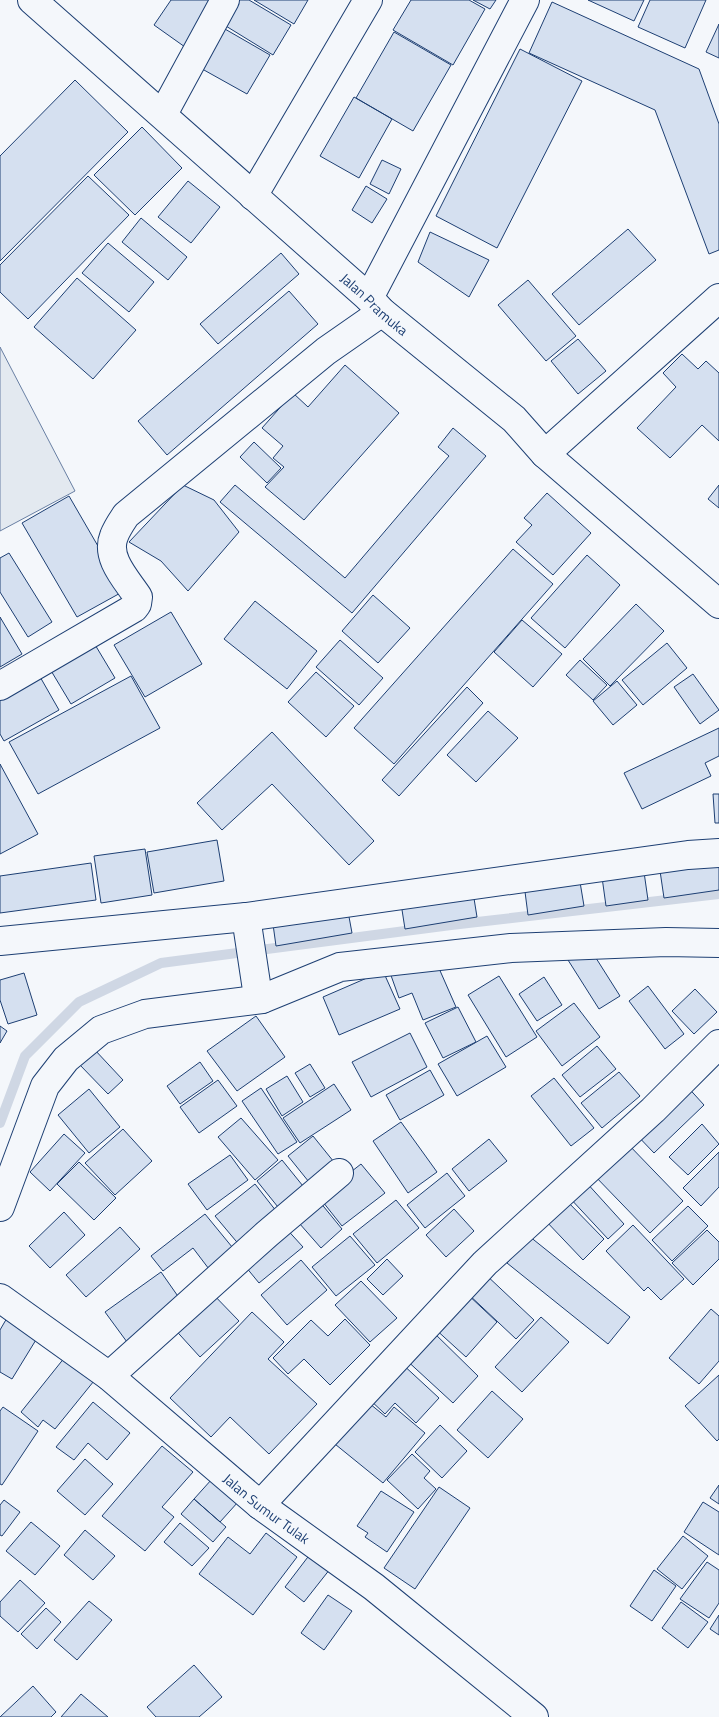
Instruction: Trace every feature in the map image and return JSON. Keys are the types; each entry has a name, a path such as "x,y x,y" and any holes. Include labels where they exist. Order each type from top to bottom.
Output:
{"street":[{"name":"Jalan Pramuka","path":"32,0 163,114 375,305 514,420 545,454 719,604"},
{"path":"163,114 225,0"},
{"path":"253,196 368,0"},
{"path":"0,686 134,608 138,598 116,564 112,549 114,537 126,514 326,351 375,305 525,0"},
{"path":"545,454 719,298"},
{"path":"0,940 247,926 688,855 719,853"},
{"path":"247,926 259,994"},
{"path":"0,1207 45,1086 66,1059 101,1030 145,1014 259,994 340,967 511,948 666,942 719,944"},
{"path":"260,1505 484,1263 654,1110 719,1044"},
{"path":"109,1376 267,1234 339,1173"},
{"name":"Jalan Sumur Tulak","path":"0,1298 109,1376 260,1505 374,1587 534,1717"}],"shaded area":[{"path":"0,347 75,491 0,531"}],"building":[{"path":"171,0 216,0 185,47 154,25"},
{"path":"235,0 249,0 291,25 273,55 221,23"},
{"path":"254,0 308,0 294,24"},
{"path":"411,0 469,0 485,9 453,65 393,30"},
{"path":"473,0 496,0 490,9"},
{"path":"588,0 644,0 634,21"},
{"path":"650,0 706,0 685,48 638,27"},
{"path":"552,2 699,69 719,124 719,250 709,254 655,110 529,53"},
{"path":"719,24 719,58 706,52"},
{"path":"218,25 270,55 247,94 195,65"},
{"path":"394,32 451,65 413,131 356,98"},
{"path":"520,49 582,81 497,248 436,216"},
{"path":"75,80 128,132 0,261 0,156"},
{"path":"354,97 392,119 359,178 320,156"},
{"path":"142,127 182,168 135,215 94,175"},
{"path":"382,160 401,169 389,194 370,184"},
{"path":"88,176 129,215 28,319 0,292 0,265"},
{"path":"188,181 220,207 191,243 158,217"},
{"path":"366,186 387,199 372,223 352,210"},
{"path":"141,218 187,257 168,280 122,242"},
{"path":"628,229 656,260 579,325 552,294"},
{"path":"430,232 489,260 469,297 418,262"},
{"path":"108,243 154,282 129,312 82,273"},
{"path":"281,253 299,274 218,344 200,324"},
{"path":"77,278 136,330 93,379 34,327"},
{"path":"528,280 576,336 546,361 498,305"},
{"path":"289,291 318,324 167,455 138,421"},
{"path":"578,339 606,371 578,394 551,361"},
{"path":"682,354 698,369 706,361 719,373 719,441 702,425 670,458 637,428 676,387 663,373"},
{"path":"345,365 399,413 304,520 265,487 284,467 273,458 283,446 262,428 293,393 308,407"},
{"path":"453,428 486,456 352,613 220,502 235,485 345,578 449,456 438,447"},
{"path":"254,442 281,468 267,483 240,457"},
{"path":"183,485 214,500 239,532 188,591 161,561 129,542"},
{"path":"719,485 719,508 708,499"},
{"path":"547,493 591,533 553,575 516,542 532,525 524,518"},
{"path":"69,496 124,591 77,617 22,523"},
{"path":"513,549 553,584 394,764 354,728"},
{"path":"9,553 52,622 28,637 0,592 0,558"},
{"path":"587,555 620,585 565,648 531,618"},
{"path":"373,595 410,628 378,663 342,631"},
{"path":"255,601 317,651 287,689 224,639"},
{"path":"636,604 664,631 610,686 583,659"},
{"path":"171,612 202,664 145,697 114,645"},
{"path":"0,617 22,654 0,667"},
{"path":"522,620 562,654 533,687 494,652"},
{"path":"340,640 383,678 359,705 316,667"},
{"path":"94,643 115,678 71,704 50,669"},
{"path":"667,643 687,668 643,705 622,680"},
{"path":"580,660 607,685 593,700 566,675"},
{"path":"35,668 59,710 4,741 0,734 0,688"},
{"path":"316,672 354,706 326,737 288,702"},
{"path":"693,674 719,710 700,724 674,687"},
{"path":"131,676 160,728 38,794 9,742"},
{"path":"617,681 637,705 613,725 593,701"},
{"path":"467,687 483,703 399,796 382,780"},
{"path":"488,711 518,738 476,782 447,755"},
{"path":"719,728 719,756 705,763 711,776 642,809 624,773"},
{"path":"272,732 374,841 349,865 272,784 222,830 197,803"},
{"path":"0,764 38,834 0,854"},
{"path":"713,794 719,794 719,823 715,823"},
{"path":"217,840 224,881 154,893 147,852"},
{"path":"145,849 152,895 101,903 94,856"},
{"path":"719,856 719,890 664,898 659,864"},
{"path":"91,863 96,900 0,913 0,876"},
{"path":"643,865 648,900 606,906 601,870"},
{"path":"579,876 584,906 528,915 524,884"},
{"path":"472,886 477,917 405,929 400,897"},
{"path":"347,906 352,933 276,946 272,917"},
{"path":"589,947 620,996 599,1009 568,960"},
{"path":"434,957 456,1007 423,1020 412,993 399,998 388,967"},
{"path":"383,971 400,1009 339,1035 323,997"},
{"path":"24,973 37,1015 8,1024 0,1000 0,980"},
{"path":"499,976 537,1037 506,1057 468,995"},
{"path":"544,977 562,1005 537,1021 519,994"},
{"path":"648,986 684,1034 665,1049 629,1001"},
{"path":"695,989 717,1012 694,1034 672,1011"},
{"path":"574,1003 600,1037 562,1066 536,1031"},
{"path":"458,1007 476,1042 443,1058 425,1023"},
{"path":"256,1016 285,1057 237,1091 207,1051"},
{"path":"0,1026 7,1031 0,1043"},
{"path":"410,1033 427,1067 371,1097 352,1062"},
{"path":"487,1036 506,1067 457,1096 438,1064"},
{"path":"597,1046 616,1069 580,1097 562,1075"},
{"path":"94,1049 123,1080 108,1094 79,1064"},
{"path":"200,1062 213,1081 180,1104 167,1086"},
{"path":"310,1064 325,1088 310,1097 295,1073"},
{"path":"430,1070 444,1095 400,1120 386,1095"},
{"path":"619,1072 640,1096 602,1128 581,1103"},
{"path":"287,1076 303,1102 282,1116 266,1089"},
{"path":"554,1078 594,1128 571,1146 531,1096"},
{"path":"218,1080 237,1106 199,1133 180,1107"},
{"path":"684,1083 704,1105 654,1153 633,1131"},
{"path":"334,1084 351,1110 300,1143 283,1118"},
{"path":"261,1088 297,1142 278,1154 242,1101"},
{"path":"89,1089 120,1127 89,1153 58,1115"},
{"path":"241,1118 278,1160 255,1180 218,1137"},
{"path":"401,1122 437,1172 408,1193 373,1141"},
{"path":"702,1124 719,1144 688,1175 669,1157"},
{"path":"123,1129 152,1161 115,1195 85,1163"},
{"path":"64,1134 85,1153 50,1191 30,1172"},
{"path":"313,1136 338,1167 313,1187 288,1156"},
{"path":"489,1139 507,1161 469,1191 452,1169"},
{"path":"625,1141 683,1201 650,1233 592,1173"},
{"path":"719,1152 719,1187 701,1206 683,1188"},
{"path":"230,1155 248,1180 207,1210 188,1184"},
{"path":"282,1160 307,1191 282,1212 257,1181"},
{"path":"79,1162 116,1198 94,1220 57,1184"},
{"path":"361,1164 385,1193 342,1226 319,1197"},
{"path":"447,1173 465,1196 425,1228 407,1205"},
{"path":"585,1181 624,1224 608,1239 568,1196"},
{"path":"255,1184 280,1216 241,1247 215,1216"},
{"path":"315,1196 342,1229 321,1248 292,1215"},
{"path":"565,1199 604,1239 583,1260 544,1219"},
{"path":"396,1200 419,1228 377,1263 353,1234"},
{"path":"688,1206 708,1226 672,1261 652,1240"},
{"path":"454,1209 474,1231 446,1257 426,1235"},
{"path":"64,1212 85,1235 50,1268 29,1246"},
{"path":"205,1214 237,1253 212,1273 193,1248 163,1271 151,1256"},
{"path":"283,1225 303,1247 259,1283 241,1261"},
{"path":"633,1225 684,1279 661,1300 648,1287 644,1291 606,1251"},
{"path":"120,1227 140,1249 86,1297 66,1275"},
{"path":"707,1230 719,1242 719,1259 693,1285 672,1263"},
{"path":"350,1236 375,1265 336,1296 312,1267"},
{"path":"529,1236 630,1317 608,1344 507,1263"},
{"path":"387,1259 403,1276 383,1295 367,1279"},
{"path":"301,1260 327,1290 287,1325 261,1295"},
{"path":"161,1272 182,1302 127,1342 105,1312"},
{"path":"484,1273 534,1320 516,1339 466,1292"},
{"path":"361,1281 397,1318 370,1342 335,1305"},
{"path":"208,1289 239,1321 200,1357 170,1324"},
{"path":"465,1292 497,1322 466,1357 433,1327"},
{"path":"711,1309 719,1316 719,1361 699,1384 669,1358"},
{"path":"11,1311 42,1330 12,1379 0,1372 0,1330"},
{"path":"252,1312 284,1342 268,1359 317,1404 269,1454 230,1417 211,1437 170,1398"},
{"path":"541,1317 569,1342 522,1392 495,1367"},
{"path":"345,1319 370,1345 330,1385 304,1359 288,1374 273,1358 311,1320 328,1336"},
{"path":"430,1329 478,1376 453,1403 403,1357"},
{"path":"69,1352 98,1376 55,1429 43,1420 38,1427 21,1412"},
{"path":"400,1362 439,1398 416,1423 395,1403 385,1414 368,1398"},
{"path":"719,1375 719,1439 717,1441 685,1406"},
{"path":"492,1391 523,1419 488,1458 457,1430"},
{"path":"364,1399 386,1417 394,1407 425,1433 383,1483 330,1440"},
{"path":"93,1402 130,1433 107,1460 88,1443 74,1460 56,1447"},
{"path":"3,1407 38,1431 2,1485 0,1484 0,1411"},
{"path":"440,1425 467,1451 442,1478 415,1452"},
{"path":"162,1446 193,1472 162,1507 174,1517 145,1551 102,1516"},
{"path":"412,1454 430,1471 424,1478 436,1489 418,1509 387,1480"},
{"path":"85,1459 113,1484 85,1515 57,1491"},
{"path":"212,1479 238,1502 220,1522 194,1499"},
{"path":"719,1485 719,1504 710,1498"},
{"path":"439,1487 470,1508 415,1589 384,1568"},
{"path":"381,1491 414,1512 387,1552 365,1537 368,1533 357,1526"},
{"path":"194,1499 226,1527 213,1542 181,1514"},
{"path":"4,1500 20,1512 2,1536 0,1535 0,1505"},
{"path":"703,1502 719,1512 719,1555 684,1532"},
{"path":"31,1522 60,1546 35,1575 6,1551"},
{"path":"180,1523 209,1548 192,1566 164,1542"},
{"path":"85,1530 115,1556 93,1580 64,1555"},
{"path":"266,1533 297,1557 253,1615 199,1574 228,1537 250,1554"},
{"path":"683,1536 708,1556 682,1589 657,1569"},
{"path":"314,1549 334,1564 304,1602 285,1587"},
{"path":"707,1562 719,1570 719,1603 709,1618 680,1599"},
{"path":"654,1570 676,1586 652,1621 630,1606"},
{"path":"20,1580 45,1603 18,1632 0,1616 0,1602"},
{"path":"328,1595 352,1611 324,1650 301,1633"},
{"path":"89,1601 112,1620 77,1660 54,1640"},
{"path":"681,1602 708,1622 688,1648 662,1628"},
{"path":"46,1608 61,1622 37,1649 21,1634"},
{"path":"719,1615 719,1635 710,1629"},
{"path":"194,1665 222,1697 199,1717 156,1717 147,1707"},
{"path":"33,1686 56,1712 51,1717 0,1717"},
{"path":"81,1694 108,1717 61,1717"}],"waterway":[{"path":"0,1123 25,1056 79,1002 161,963 451,925 719,894"}]}
